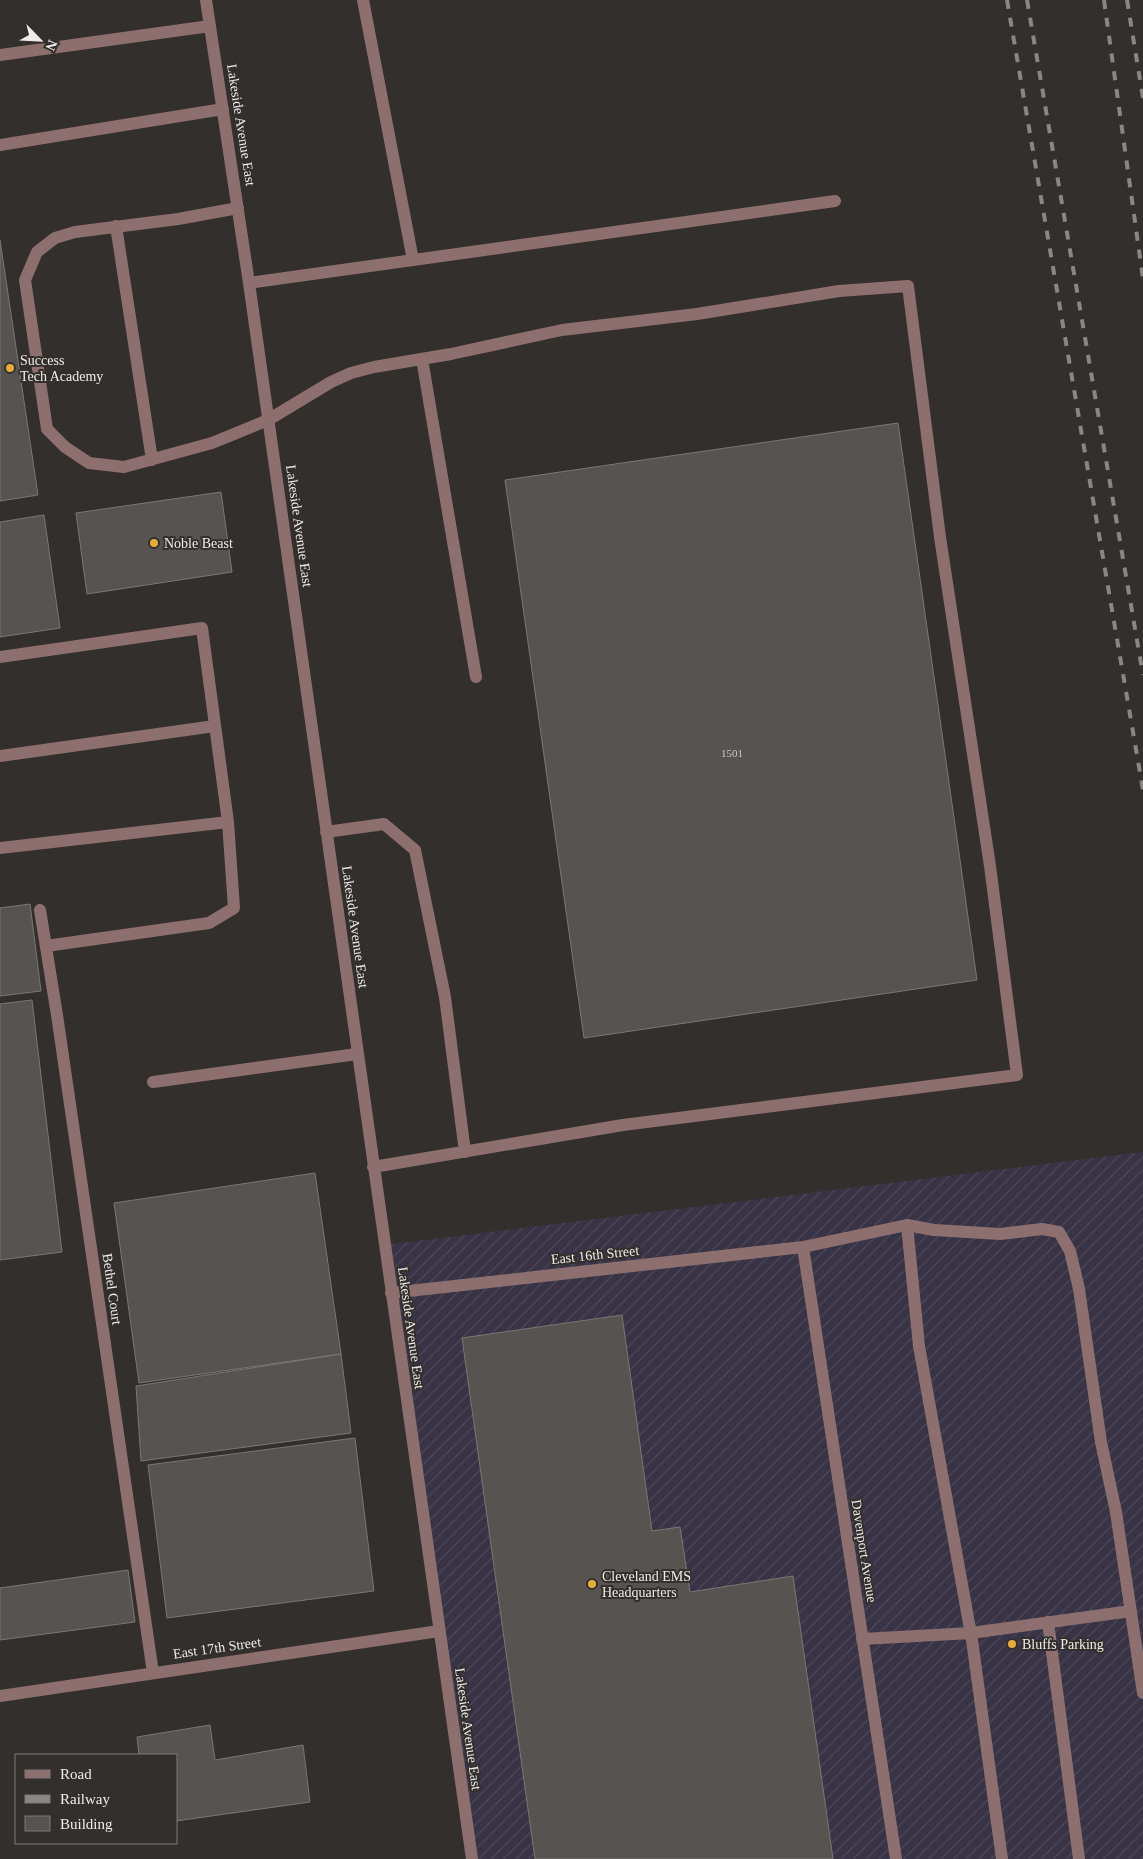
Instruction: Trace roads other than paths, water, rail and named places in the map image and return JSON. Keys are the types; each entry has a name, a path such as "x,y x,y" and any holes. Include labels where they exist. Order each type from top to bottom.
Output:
{"street":[{"name":"Lakeside Avenue East","path":"206,0 249,282 472,1859"},
{"path":"363,0 413,260"},
{"path":"0,55 210,26"},
{"path":"0,145 223,109"},
{"path":"249,282 835,201"},
{"path":"238,208 178,219 75,232 54,238 37,252 25,280 47,429 65,447 89,463 124,468 212,443 268,420 302,398 351,374 374,367 562,330 697,314 839,291 908,286 940,537 990,866 1017,1075 632,1123 373,1167"},
{"path":"116,226 152,460"},
{"path":"422,359 476,678"},
{"path":"0,657 202,628 228,822 234,908 209,923 46,946"},
{"path":"0,756 215,726"},
{"path":"0,848 228,822"},
{"path":"326,832 384,824 414,850 445,997 465,1152"},
{"name":"Bethel Court","path":"40,910 153,1673"},
{"path":"153,1082 357,1054"},
{"path":"1002,1859 971,1633 919,1346 907,1225 934,1230 1000,1234 1042,1229 1050,1230 1059,1232 1070,1251 1079,1289 1101,1442 1116,1512 1143,1693"},
{"name":"East 16th Street","path":"391,1293 803,1247 907,1225"},
{"name":"Davenport Avenue","path":"803,1247 896,1859"},
{"path":"862,1639 971,1633 1130,1611"},
{"path":"1048,1622 1079,1859"},
{"name":"East 17th Street","path":"0,1696 439,1631"}],"railway":[{"path":"1007,0 1143,790"},
{"path":"1027,0 1143,675"},
{"path":"1104,0 1143,279"},
{"path":"1127,0 1143,98"}],"place":[{"name":"Success Tech Academy","path":"10,368"},
{"name":"Noble Beast","path":"154,543"},
{"name":"Cleveland EMS Headquarters","path":"592,1584"},
{"name":"Bluffs Parking","path":"1012,1644"}]}
